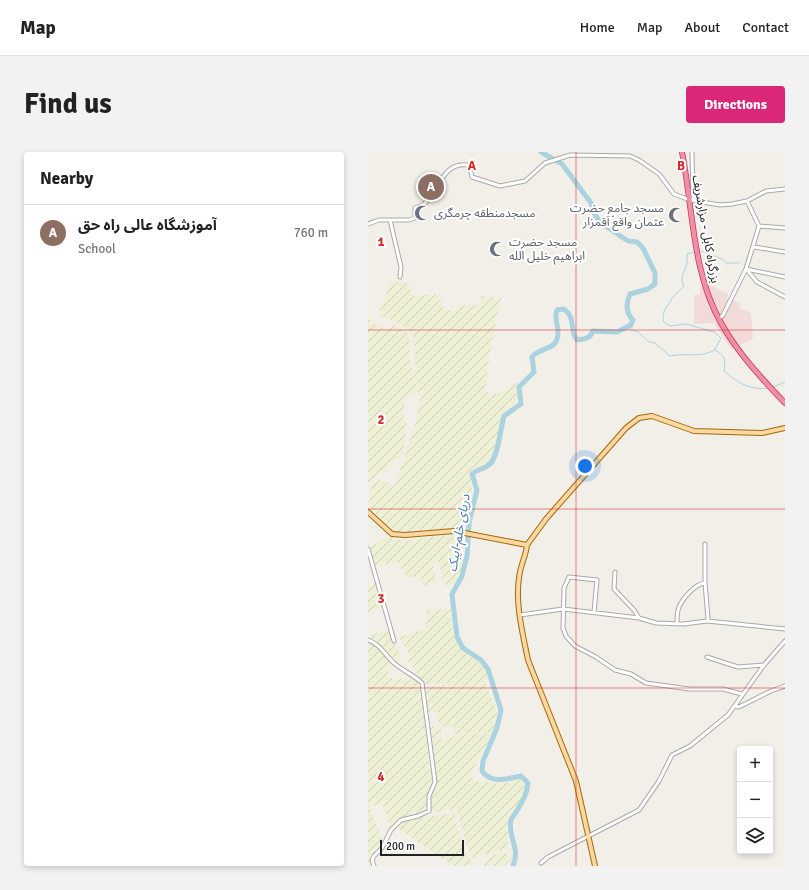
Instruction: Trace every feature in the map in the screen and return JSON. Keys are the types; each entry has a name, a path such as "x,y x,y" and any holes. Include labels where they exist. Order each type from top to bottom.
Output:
{"highway":[{"name":"بزرگراه کابل - مزارشریف","path":"682,152 691,200 698,256 705,286 719,319 730,339 785,403"}],"main road":[{"path":"595,866 576,781 528,660 520,615 519,577 526,554 527,545 551,513 626,428 639,418 652,416 694,431 762,433 785,428"},
{"path":"368,512 392,534 405,535 454,531 527,545"}],"street":[{"path":"691,200 692,152"},
{"path":"368,224 379,220 409,220 415,218 415,208 425,203 443,176 456,166 467,165 470,168 472,177 500,186 525,181 534,175 540,166 566,156 630,156 639,160 659,174 674,194 691,200 720,205 732,204 747,200 766,191 785,189"},
{"path":"719,319 723,315 746,269 754,247 759,226 747,200"},
{"path":"390,220 401,267 400,277"},
{"path":"759,226 785,228"},
{"path":"754,247 785,252"},
{"path":"746,269 785,277"},
{"path":"746,269 757,282 785,297"},
{"path":"705,544 707,621"},
{"path":"368,549 394,641"},
{"path":"614,572 614,589 634,610 639,618"},
{"path":"594,612 597,580 569,577 564,588 563,628 566,636 575,646 596,657 615,670 631,674 646,683 689,690 723,689 742,694"},
{"path":"677,623 679,607 686,597 694,589 705,584"},
{"path":"520,615 563,609 639,618 656,623 707,621 785,629"},
{"path":"368,640 381,648 395,664 417,678 422,683 435,782 429,796 429,811 418,816 400,820 391,830 382,848 374,856 372,860 374,866"},
{"path":"541,864 548,857 639,810 659,781 672,755 690,746 728,715 764,665 785,641"},
{"path":"707,657 738,667 764,665"},
{"path":"735,706 740,707 771,691 785,686"}],"shaded area":[{"path":"713,286 728,294 727,298 740,303 739,308 751,313 753,339 731,349 714,323 694,324 694,295 700,295 700,287"}],"green space":[{"path":"391,280 408,283 412,296 439,294 444,310 456,311 456,305 479,305 482,296 501,298 490,352 485,392 497,394 516,383 519,385 518,398 516,404 507,409 502,418 491,461 482,466 473,468 470,474 472,489 470,511 461,529 397,533 368,507 371,486 378,480 395,485 416,421 421,396 418,394 416,375 416,392 405,398 403,416 407,420 403,454 368,484 368,312 371,323 389,330 394,324 409,334 410,365 416,373 413,334 392,320 378,316"},
{"path":"451,534 463,553 464,563 459,580 449,587 444,584 438,561 432,563 437,582 423,586 420,576 407,578 397,561 375,568 369,548 388,536 403,541"},
{"path":"378,584 384,607 368,612 368,585"},
{"path":"432,609 452,609 451,619 454,637 460,648 485,667 489,678 485,681 492,701 497,708 496,728 494,732 475,732 455,735 453,727 441,726 438,720 438,712 425,712 424,687 448,685 447,683 426,685 408,661 410,656 399,637 426,629 427,611"},
{"path":"389,630 402,657 397,663 382,646 369,637 371,635"},
{"path":"368,641 373,643 396,666 387,668 389,678 417,680 420,685 432,781 431,789 427,796 428,813 400,819 391,828 382,804 369,806 382,839 379,846 371,852 371,866 368,866"},
{"path":"441,726 442,737 429,739 426,727"},
{"path":"473,733 492,734 473,769 472,777 475,781 502,784 518,779 523,782 526,789 525,795 510,814 507,848 474,858 470,855 467,848 456,809 431,813 430,797 436,784 430,741"},
{"path":"454,813 465,853 473,862 474,866 453,866 396,827 400,821"},
{"path":"505,852 512,858 504,866 484,866 488,860 487,857"}],"waterway":[{"name":"دریای خلم-ایبک","path":"513,866 516,853 510,826 511,820 524,798 528,783 521,776 499,780 490,778 482,771 483,761 497,728 501,710 488,669 481,660 463,648 457,637 452,594 462,576 467,556 469,523 477,490 472,474 488,466 493,460 504,416 521,404 519,387 534,372 532,357 555,343 558,335 556,317 557,310 564,309 568,313 572,321 573,333 577,340 588,337 593,331 617,332 631,325 633,320 627,311 630,294 648,289 655,284 655,273 643,248 637,242 628,241 601,223 595,215 591,203 562,164 541,152"},
{"path":"701,251 722,259 726,263 739,263"},
{"path":"694,252 687,254 687,264 682,279 684,286 673,297 664,311 663,321 670,326 686,324 714,332 721,338 715,349"},
{"path":"627,328 638,332 649,342 655,343 670,356 698,355 715,350 724,358 724,371 734,379 751,387 763,389 770,388"},
{"path":"773,387 785,382"}],"place":[{"name":"آموزشگاه عالی راه حق","path":"431,187"},
{"name":"مسجدمنطقه چرمگری","path":"422,213"},
{"name":"مسجد جامع حضرت عثمان واقع آقمزار","path":"676,215"},
{"name":"مسجد حضرت ابراهیم خلیل الله","path":"497,249"}]}
